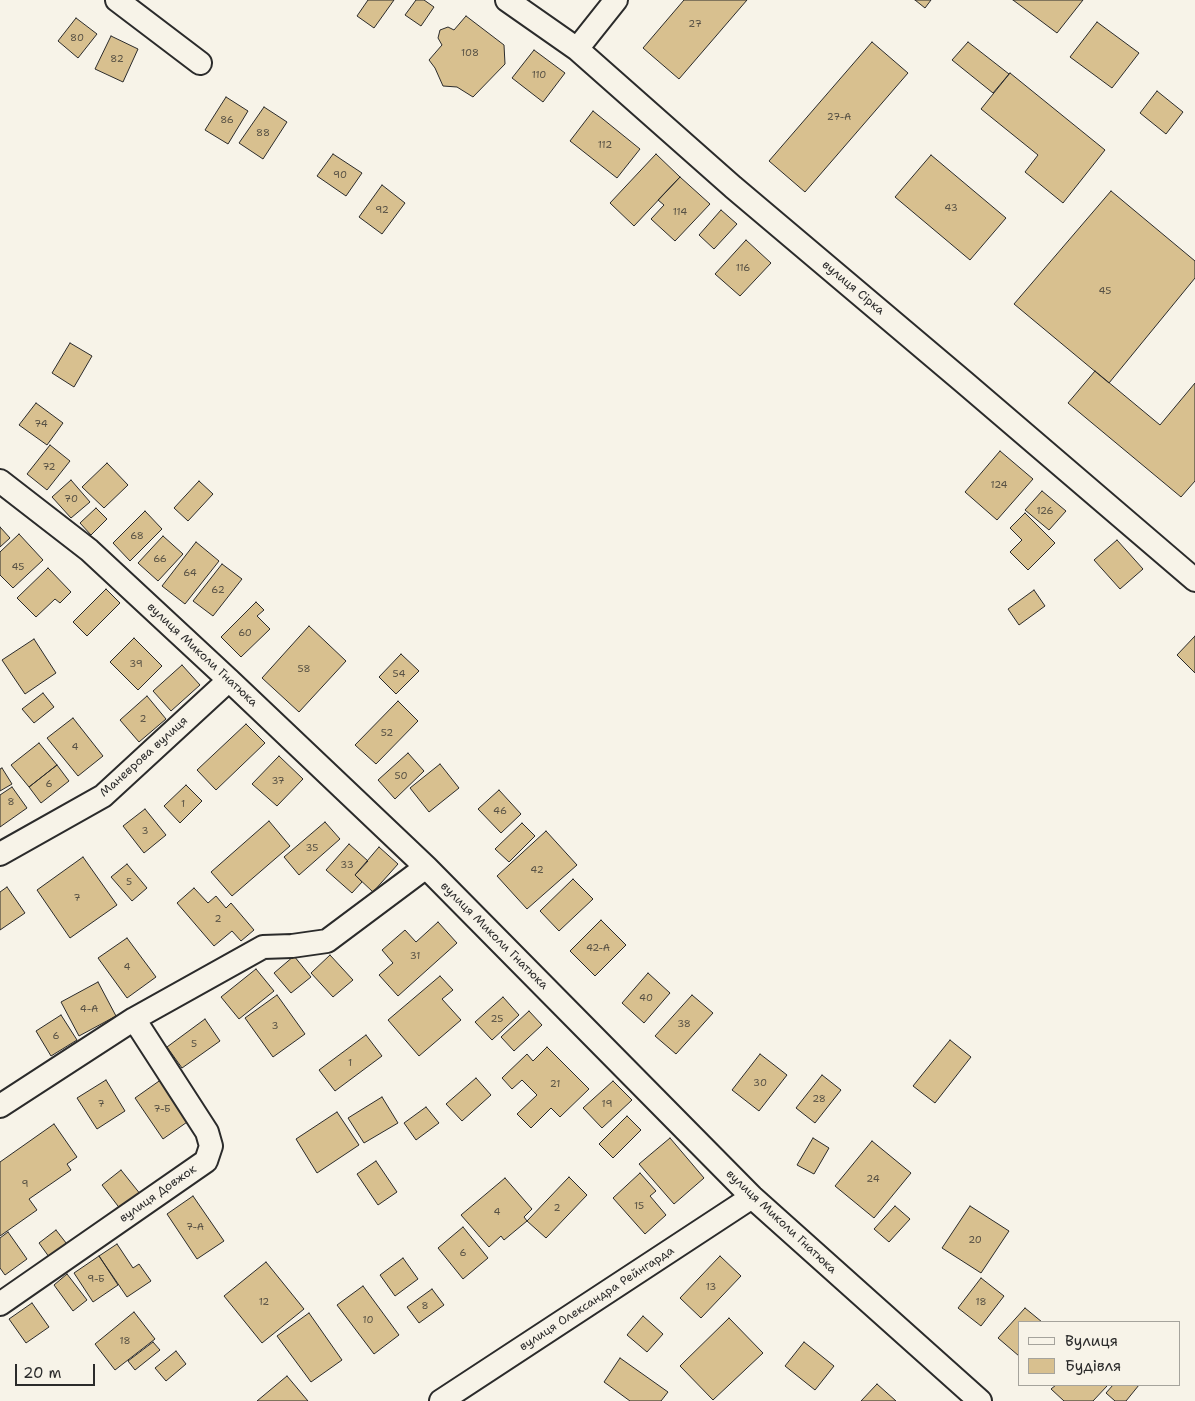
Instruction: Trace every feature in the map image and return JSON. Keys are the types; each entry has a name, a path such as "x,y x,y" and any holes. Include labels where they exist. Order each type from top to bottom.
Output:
{"street":[{"path":"117,0 200,63"},
{"name":"вулиця Сірка","path":"507,0 576,49 733,187 1195,580"},
{"path":"576,49 616,0"},
{"name":"вулиця Миколи Гнатюка","path":"0,481 89,550 229,680 426,867 752,1197 980,1401"},
{"name":"Маневрова вулиця","path":"0,854 103,796 229,680"},
{"path":"0,1106 134,1020 263,947 292,946 327,941 426,867"},
{"name":"вулиця Довжок","path":"0,1304 206,1161 211,1146 207,1132 134,1020"},
{"name":"вулиця Олександра Рейнгарда","path":"441,1401 752,1197"}],"building":[{"path":"368,0 394,0 374,28 357,16"},
{"path":"416,0 424,0 434,7 421,26 405,15"},
{"path":"684,0 747,0 679,79 643,48"},
{"path":"915,0 931,0 925,8"},
{"path":"1013,0 1083,0 1057,33"},
{"path":"466,16 504,45 505,64 473,97 457,87 443,86 429,60 442,45 438,38 440,30 448,27 454,30"},
{"path":"76,18 97,34 78,58 58,41"},
{"path":"1097,22 1139,53 1112,88 1070,57"},
{"path":"111,36 138,49 123,82 95,69"},
{"path":"872,42 908,73 805,192 769,161"},
{"path":"968,42 1009,74 993,93 952,60"},
{"path":"534,50 565,73 543,102 512,78"},
{"path":"1010,73 1105,150 1063,203 1025,172 1038,155 981,109"},
{"path":"1157,91 1183,112 1166,134 1140,113"},
{"path":"226,97 248,111 228,144 205,130"},
{"path":"264,107 287,122 263,159 239,143"},
{"path":"593,111 640,149 617,178 570,141"},
{"path":"333,154 362,173 346,196 317,176"},
{"path":"656,154 680,177 634,226 610,203"},
{"path":"931,155 1006,218 970,260 895,197"},
{"path":"680,177 710,204 675,241 651,219 664,205 658,200"},
{"path":"382,185 405,203 382,234 359,217"},
{"path":"1111,191 1195,261 1195,278 1109,383 1014,304"},
{"path":"721,210 737,224 714,249 699,235"},
{"path":"746,240 771,263 740,296 715,274"},
{"path":"70,343 92,356 74,387 52,373"},
{"path":"1095,371 1160,425 1195,383 1195,481 1181,497 1068,403"},
{"path":"36,403 63,423 47,445 19,425"},
{"path":"50,445 70,461 47,490 27,474"},
{"path":"1000,451 1033,479 997,520 965,492"},
{"path":"107,463 128,485 104,508 82,487"},
{"path":"71,480 90,502 71,518 52,497"},
{"path":"199,481 213,494 188,521 174,508"},
{"path":"1042,491 1066,511 1049,530 1025,510"},
{"path":"96,508 107,519 91,535 80,523"},
{"path":"145,511 162,529 130,561 113,543"},
{"path":"1025,513 1055,543 1028,570 1010,552 1022,540 1010,528"},
{"path":"0,527 10,538 0,547"},
{"path":"19,534 43,560 13,588 0,575 0,552"},
{"path":"163,536 183,554 158,581 138,563"},
{"path":"1117,540 1143,569 1120,589 1094,560"},
{"path":"196,542 219,561 185,604 162,586"},
{"path":"222,564 242,579 213,616 193,601"},
{"path":"48,568 71,592 60,603 55,599 36,617 17,598"},
{"path":"106,589 120,603 87,636 73,622"},
{"path":"1034,590 1045,606 1019,625 1008,609"},
{"path":"256,602 264,610 257,616 270,629 241,657 221,637"},
{"path":"309,626 346,661 299,712 262,678"},
{"path":"1195,636 1195,673 1177,655"},
{"path":"134,638 162,666 138,690 110,662"},
{"path":"34,639 56,673 25,694 2,660"},
{"path":"401,654 419,671 396,694 379,677"},
{"path":"182,665 200,685 171,711 153,691"},
{"path":"43,693 54,707 34,723 22,709"},
{"path":"147,696 166,719 139,742 120,720"},
{"path":"398,701 418,721 376,764 355,745"},
{"path":"73,718 103,756 78,776 47,738"},
{"path":"246,724 265,743 216,790 197,770"},
{"path":"39,743 57,765 29,787 11,765"},
{"path":"408,753 424,771 395,799 378,780"},
{"path":"279,756 303,779 277,806 252,784"},
{"path":"440,764 459,788 429,812 410,788"},
{"path":"57,765 69,781 41,803 29,787"},
{"path":"2,768 12,784 0,791 0,769"},
{"path":"186,785 202,801 180,823 164,806"},
{"path":"12,787 27,808 0,827 0,795"},
{"path":"499,790 521,814 501,833 478,809"},
{"path":"145,809 166,835 144,853 123,826"},
{"path":"269,821 290,846 232,896 211,872"},
{"path":"325,822 340,839 299,875 284,857"},
{"path":"522,823 535,836 509,862 495,849"},
{"path":"546,831 577,865 527,909 497,876"},
{"path":"349,844 368,861 355,875 362,882 352,893 326,870"},
{"path":"379,847 398,864 373,892 355,875"},
{"path":"83,857 117,905 70,938 37,890"},
{"path":"127,864 147,888 132,901 111,877"},
{"path":"573,879 593,899 559,931 540,911"},
{"path":"7,887 25,913 0,930 0,892"},
{"path":"194,888 208,903 216,896 226,908 231,903 254,930 241,941 232,931 214,946 177,903"},
{"path":"601,920 626,945 595,976 570,951"},
{"path":"438,922 457,943 398,996 379,975 393,963 382,950 405,930 416,942"},
{"path":"127,938 156,977 127,998 98,958"},
{"path":"330,955 353,980 333,997 311,973"},
{"path":"294,956 311,977 291,993 274,973"},
{"path":"256,969 274,991 239,1019 221,997"},
{"path":"648,973 670,993 644,1023 622,1003"},
{"path":"440,976 453,990 442,999 461,1020 419,1056 388,1020"},
{"path":"98,982 116,1016 79,1036 61,1002"},
{"path":"277,995 305,1034 273,1057 245,1018"},
{"path":"692,995 713,1013 676,1054 655,1036"},
{"path":"503,997 519,1015 492,1040 475,1022"},
{"path":"529,1011 542,1025 514,1051 501,1037"},
{"path":"61,1015 77,1040 51,1056 36,1031"},
{"path":"205,1019 220,1041 182,1068 167,1047"},
{"path":"366,1035 382,1056 335,1091 319,1070"},
{"path":"950,1040 971,1057 935,1103 913,1086"},
{"path":"547,1047 589,1089 560,1117 551,1108 531,1128 517,1114 537,1095 522,1080 512,1089 502,1078 527,1054 533,1061"},
{"path":"760,1054 787,1075 759,1111 732,1090"},
{"path":"822,1075 841,1090 815,1123 796,1108"},
{"path":"476,1078 491,1095 462,1121 446,1104"},
{"path":"162,1079 190,1120 163,1139 135,1098"},
{"path":"106,1080 125,1111 97,1129 77,1098"},
{"path":"613,1081 632,1100 602,1128 583,1108"},
{"path":"382,1097 398,1123 364,1143 348,1118"},
{"path":"426,1107 439,1123 416,1140 404,1123"},
{"path":"337,1112 359,1145 317,1173 296,1139"},
{"path":"627,1116 641,1130 613,1158 599,1144"},
{"path":"54,1124 77,1157 67,1164 71,1170 29,1199 37,1210 0,1236 0,1162"},
{"path":"670,1138 704,1178 674,1204 639,1164"},
{"path":"813,1138 829,1148 814,1174 797,1165"},
{"path":"872,1141 911,1173 874,1218 835,1186"},
{"path":"376,1161 397,1192 378,1205 357,1174"},
{"path":"121,1170 141,1195 121,1210 102,1185"},
{"path":"640,1173 656,1191 650,1196 666,1215 645,1234 613,1198"},
{"path":"569,1177 587,1195 546,1238 527,1221"},
{"path":"505,1178 532,1209 524,1217 527,1221 504,1240 501,1236 489,1247 461,1215"},
{"path":"193,1196 224,1241 197,1259 167,1214"},
{"path":"895,1206 910,1219 889,1242 874,1229"},
{"path":"970,1206 1009,1231 981,1273 942,1248"},
{"path":"463,1227 488,1258 463,1279 438,1248"},
{"path":"56,1230 70,1248 52,1261 39,1243"},
{"path":"8,1232 27,1259 5,1275 0,1268 0,1238"},
{"path":"117,1244 133,1268 139,1264 151,1281 127,1297 99,1256"},
{"path":"99,1256 118,1285 93,1302 74,1273"},
{"path":"720,1256 741,1276 701,1318 680,1298"},
{"path":"403,1258 418,1279 395,1296 380,1275"},
{"path":"266,1262 304,1309 262,1343 224,1296"},
{"path":"67,1274 87,1300 73,1311 54,1285"},
{"path":"981,1278 1004,1296 981,1326 958,1308"},
{"path":"363,1286 399,1335 374,1354 337,1305"},
{"path":"432,1289 444,1305 419,1323 407,1307"},
{"path":"32,1303 49,1327 26,1343 9,1319"},
{"path":"1025,1308 1041,1321 1018,1321 1018,1355 998,1338"},
{"path":"134,1312 155,1339 115,1370 95,1344"},
{"path":"309,1313 342,1360 311,1382 277,1336"},
{"path":"643,1316 663,1334 647,1352 627,1335"},
{"path":"729,1318 763,1353 713,1400 680,1366"},
{"path":"153,1342 160,1350 135,1370 128,1361"},
{"path":"804,1342 834,1366 815,1390 785,1366"},
{"path":"176,1351 186,1364 166,1381 155,1368"},
{"path":"620,1358 668,1392 661,1401 630,1401 604,1382"},
{"path":"287,1376 308,1401 257,1401"},
{"path":"877,1384 896,1401 861,1401"},
{"path":"1055,1386 1107,1386 1093,1401 1064,1401 1051,1389"},
{"path":"1112,1386 1138,1386 1126,1401 1115,1401 1106,1393"}]}
